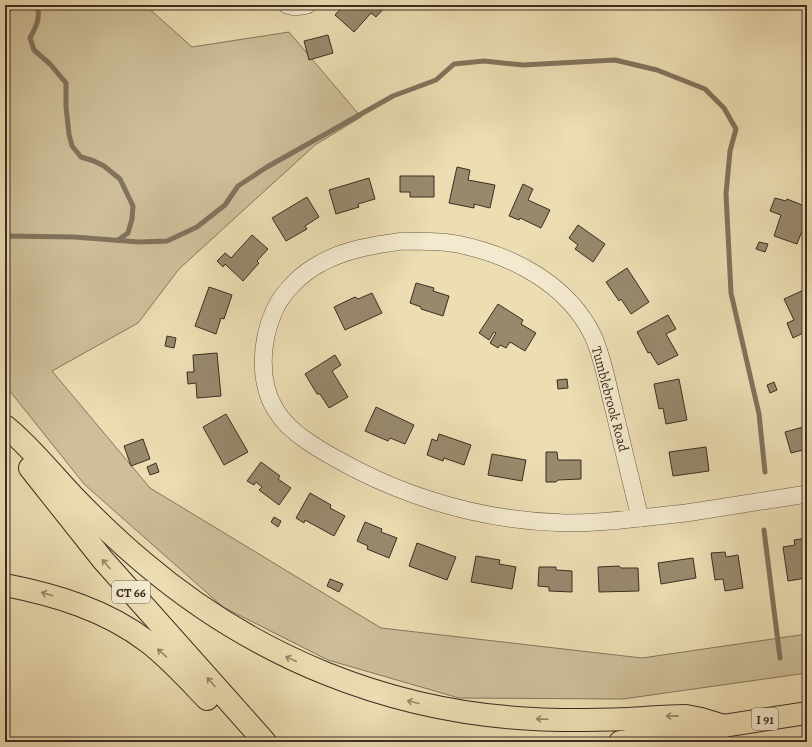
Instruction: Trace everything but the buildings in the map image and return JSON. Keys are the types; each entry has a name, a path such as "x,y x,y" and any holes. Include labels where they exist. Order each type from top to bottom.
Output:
{"highway":[{"path":"5,426 31,450 84,508 122,544 162,578 199,606 234,629 309,667 359,686 394,697 474,714 561,720 686,716 724,726"},
{"name":"CT 66","path":"5,435 102,560 265,742"},
{"path":"5,585 38,591 66,600 102,614 129,629 170,660 247,742"},
{"name":"I 91","path":"620,742 807,713"}],"street":[{"path":"287,5 297,7 307,5"},
{"name":"Tumblebrook Road","path":"640,518 603,364 593,337 579,312 561,293 538,276 512,262 486,251 457,244 427,241 403,241 374,245 348,252 321,263 303,276 287,292 275,310 267,330 263,371 267,392 275,409 287,424 307,441 336,459 373,478 412,494 490,515 564,523 600,522 640,518 694,512 807,494"}],"shaded area":[{"path":"16,5 145,5 192,47 289,32 361,117 315,145 179,269 138,323 52,371 150,488 381,628 642,658 807,634 807,673 623,699 459,698 328,660 223,607 84,484 5,385 5,18"}],"waterway":[{"path":"37,5 38,18 30,38 34,50 50,64 66,83 66,107 72,146 81,157 104,166 120,179 133,206 132,219 128,233 118,240"},
{"path":"5,236 74,237 139,242 167,241 197,227 225,205 238,186 267,167 393,96 436,80 454,64 484,61 523,65 615,60 657,70 705,89 724,108 736,129 730,151 726,194 731,293 759,414 765,472"},
{"path":"764,530 780,658"}]}
